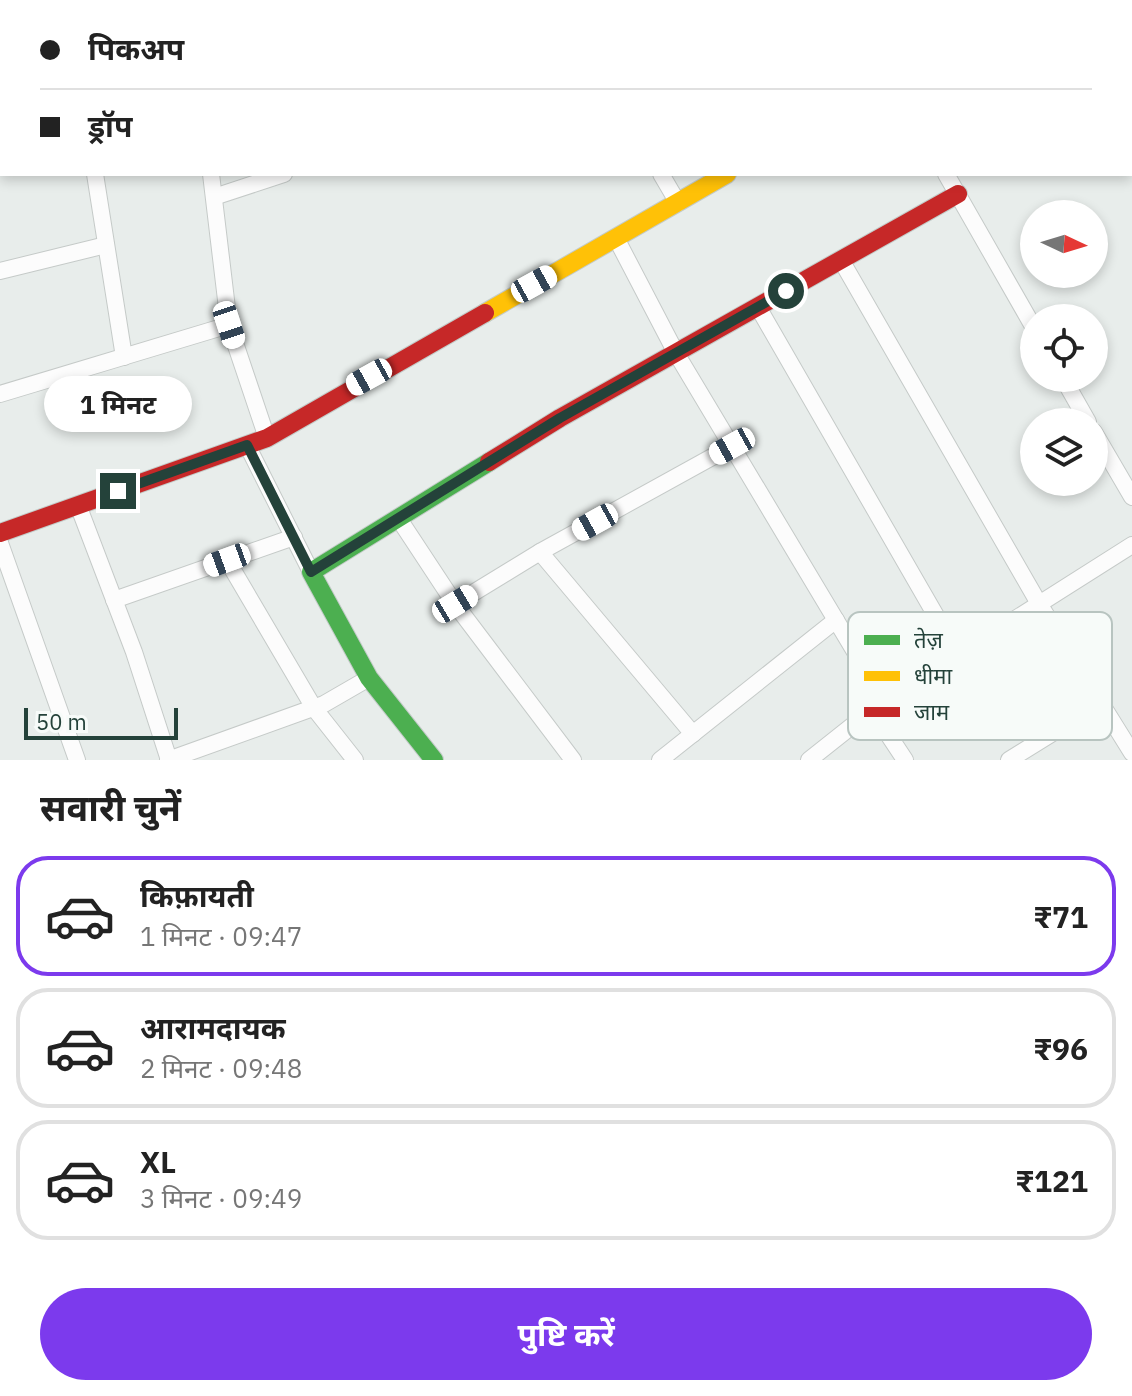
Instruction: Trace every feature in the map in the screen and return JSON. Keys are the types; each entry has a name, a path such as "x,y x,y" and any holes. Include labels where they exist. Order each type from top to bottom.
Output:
{"street":[{"path":"95,176 124,357"},
{"path":"211,176 229,325 267,438"},
{"path":"214,197 278,176"},
{"path":"662,176 678,203"},
{"path":"0,533 267,438 724,176"},
{"path":"947,176 1020,304"},
{"path":"311,572 560,418 958,194"},
{"path":"616,238 676,353 848,645"},
{"path":"0,271 106,245"},
{"path":"841,260 1044,612"},
{"path":"758,307 934,612"},
{"path":"0,394 229,325"},
{"path":"247,445 369,678 434,760"},
{"path":"455,604 540,552 732,446"},
{"path":"1108,456 1132,497"},
{"path":"78,505 169,760 314,708 369,678"},
{"path":"399,519 455,604 573,760"},
{"path":"114,600 294,537"},
{"path":"0,543 77,760"},
{"path":"1023,612 1132,545"},
{"path":"540,552 693,734"},
{"path":"227,560 314,708 355,760"},
{"path":"660,760 836,620"},
{"path":"1112,721 1132,753"},
{"path":"809,760 848,729"},
{"path":"895,740 905,760"},
{"path":"1009,760 1041,740"}],"traffic: fast":[{"path":"434,760 369,678 311,572 489,462"}],"traffic: slow":[{"path":"485,313 724,176"}],"traffic: jam":[{"path":"489,462 560,418 958,194"},
{"path":"0,533 267,438 485,313"}],"route":[{"path":"118,491 247,445 311,572 560,418 786,291"}]}
